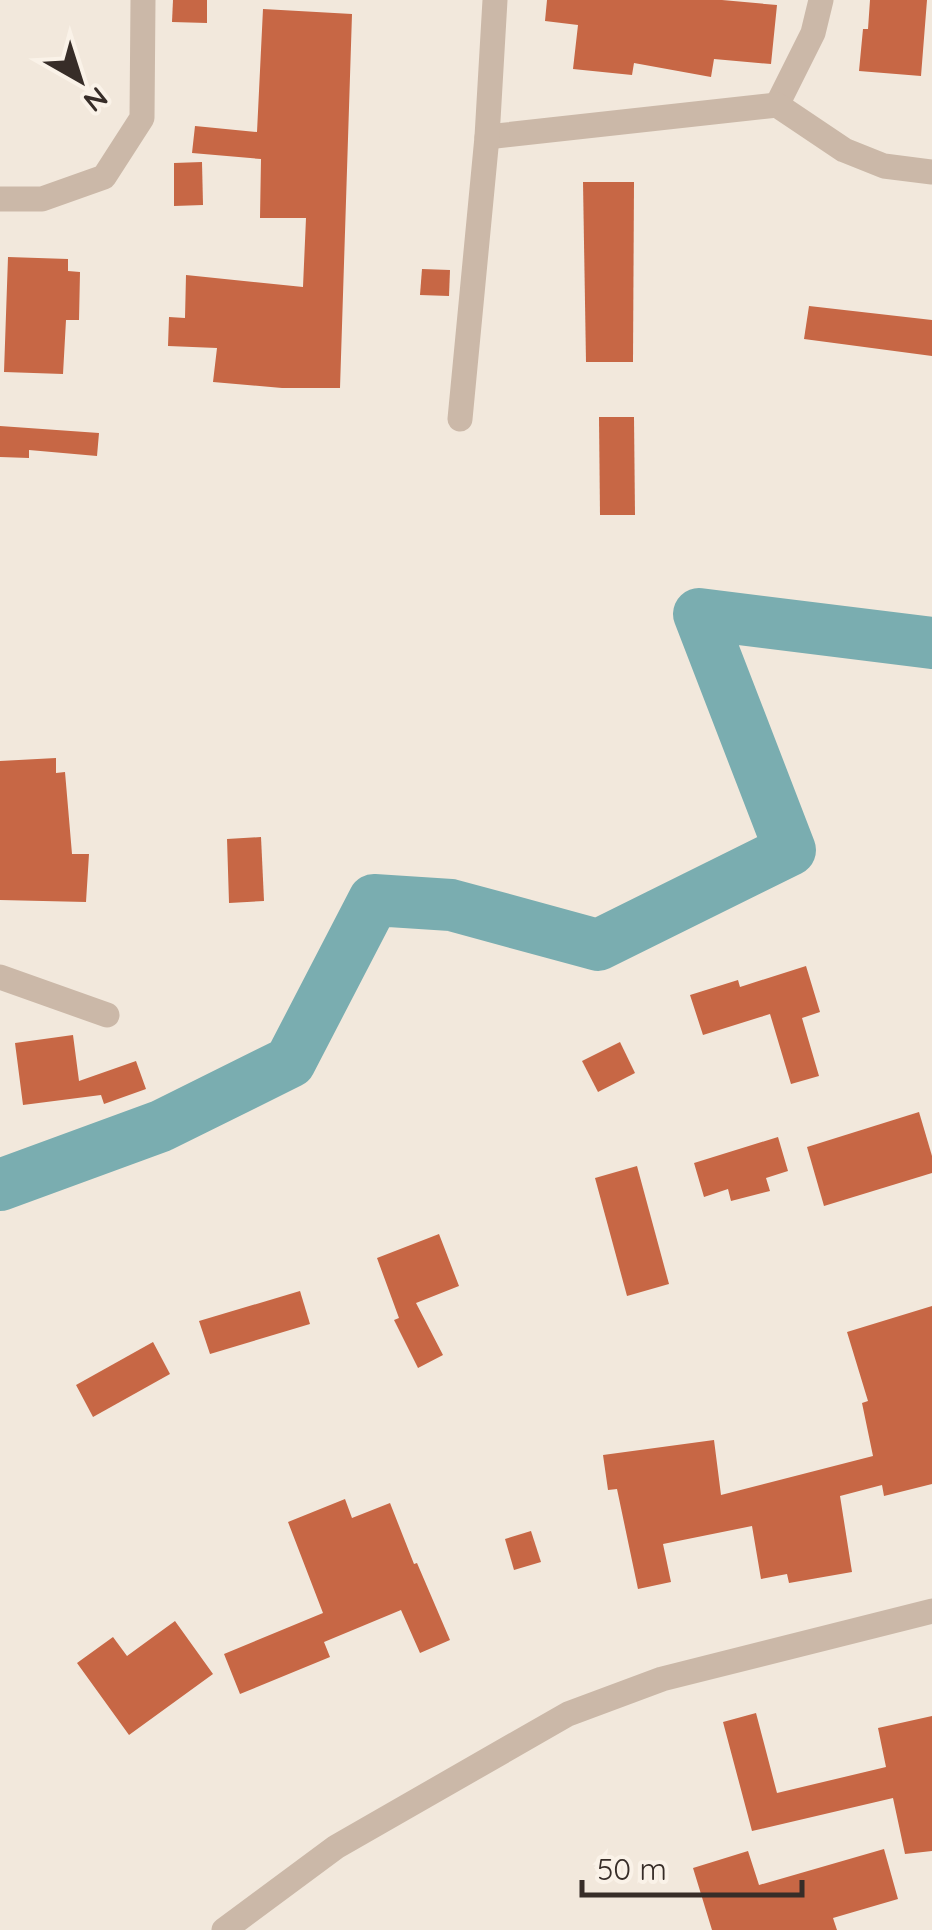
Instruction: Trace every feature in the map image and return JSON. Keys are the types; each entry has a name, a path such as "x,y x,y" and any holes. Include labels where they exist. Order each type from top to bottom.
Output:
{"street":[{"path":"0,199 42,199 104,177 142,118 142,0"},
{"path":"460,419 486,137 494,0"},
{"path":"777,105 813,33 821,0"},
{"path":"486,137 777,105 844,150 884,166 932,172"},
{"path":"0,977 107,1015"},
{"path":"224,1930 336,1847 568,1714 662,1679 932,1610"}],"building":[{"path":"173,0 207,0 207,23 172,22"},
{"path":"547,0 722,0 777,5 771,64 714,59 711,77 634,63 632,75 573,69 578,25 545,21"},
{"path":"870,0 927,0 921,76 859,71"},
{"path":"263,9 352,14 340,388 213,382 217,348 168,346 169,317 185,318 186,275 303,287 306,218 260,218 261,159 192,153 195,126 257,132"},
{"path":"202,162 203,205 174,206 174,163"},
{"path":"583,182 634,182 633,362 586,362"},
{"path":"8,257 68,259 68,271 80,272 79,320 66,320 63,374 4,372"},
{"path":"422,269 450,270 449,296 420,295"},
{"path":"809,306 932,320 932,356 804,339"},
{"path":"599,417 634,417 635,515 600,515"},
{"path":"0,426 99,433 97,456 29,450 29,458 0,457"},
{"path":"56,758 56,773 65,772 72,854 89,854 86,902 0,900 0,761"},
{"path":"261,837 264,901 229,903 227,839"},
{"path":"806,966 820,1012 802,1018 819,1076 791,1084 770,1014 703,1035 690,995 738,980 740,987"},
{"path":"73,1035 79,1081 136,1061 146,1089 104,1104 101,1095 23,1105 15,1043"},
{"path":"620,1042 635,1073 598,1092 582,1061"},
{"path":"919,1112 932,1156 932,1173 824,1206 807,1147"},
{"path":"778,1137 788,1171 766,1178 770,1191 731,1201 728,1189 704,1197 694,1163"},
{"path":"637,1166 669,1284 627,1296 595,1178"},
{"path":"439,1234 459,1286 416,1303 443,1355 418,1368 394,1320 399,1318 377,1258"},
{"path":"300,1291 310,1324 210,1354 199,1321"},
{"path":"932,1306 932,1484 884,1496 882,1485 840,1496 852,1572 789,1583 787,1574 761,1579 752,1526 663,1544 671,1582 638,1589 617,1489 608,1490 603,1455 714,1440 721,1495 873,1456 862,1403 868,1401 847,1332"},
{"path":"153,1342 170,1374 93,1417 76,1385"},
{"path":"345,1499 352,1518 390,1503 450,1640 420,1653 401,1610 324,1642 330,1657 240,1694 224,1654 323,1613 288,1522"},
{"path":"531,1531 541,1562 514,1570 505,1539"},
{"path":"175,1621 213,1674 129,1735 77,1663 113,1637 127,1656"},
{"path":"756,1713 777,1793 886,1767 878,1728 932,1716 932,1851 905,1854 893,1798 752,1831 723,1722"},
{"path":"884,1849 898,1899 833,1918 837,1930 712,1930 693,1868 748,1851 759,1885"}],"waterway":[{"path":"0,1185 161,1126 290,1062 374,900 451,905 598,945 790,850 699,614 932,643"}]}
